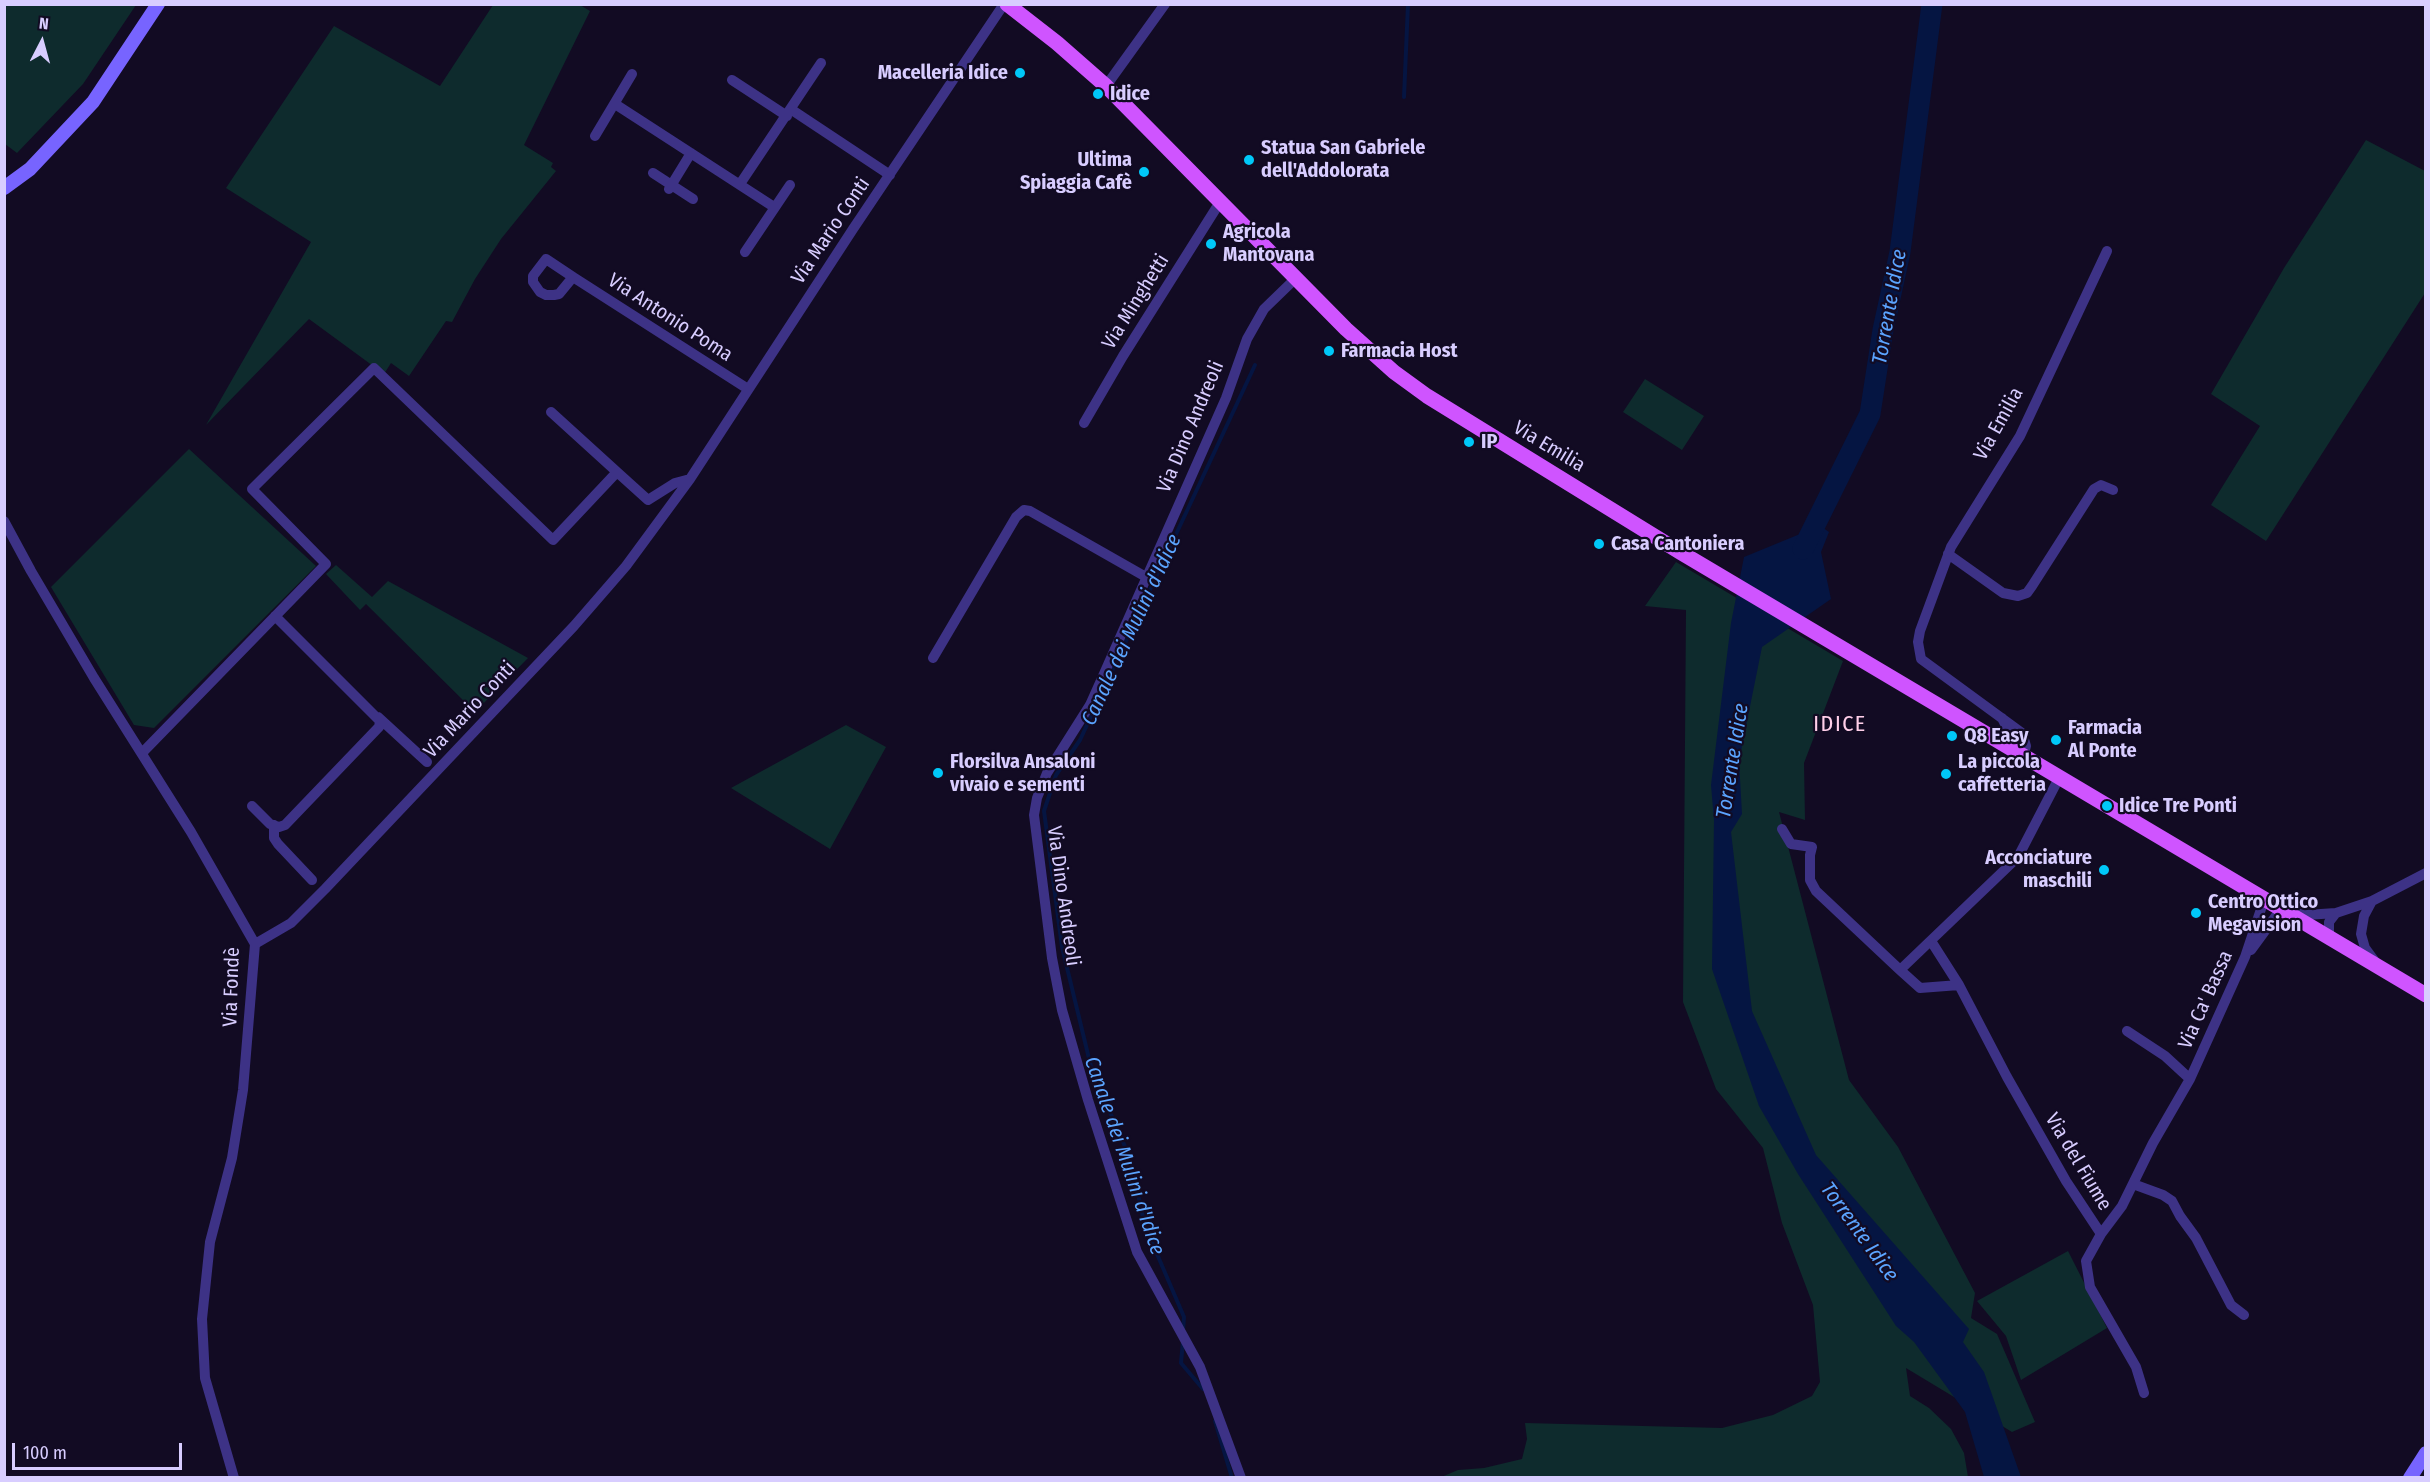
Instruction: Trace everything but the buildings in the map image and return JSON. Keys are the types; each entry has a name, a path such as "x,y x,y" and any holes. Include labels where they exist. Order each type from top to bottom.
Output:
{"main road":[{"name":"Via Emilia","path":"1006,4 1057,42 1106,86 1371,352 1427,396 1680,552 2426,995"}],"street":[{"path":"4,188 30,169 93,102 159,4"},
{"name":"Via Mario Conti","path":"255,944 291,923 395,817 574,626 626,566 690,479 890,175 1006,4"},
{"path":"1106,86 1166,4"},
{"path":"740,184 821,63"},
{"path":"595,136 632,74"},
{"path":"732,80 890,175"},
{"path":"615,104 774,207"},
{"path":"670,187 691,153"},
{"path":"653,173 670,187 693,199"},
{"path":"745,252 790,185"},
{"name":"Via Minghetti","path":"1084,423 1123,356 1220,202"},
{"name":"Via Emilia","path":"2023,757 2026,739 2022,733 1926,665 1920,656 1920,631 1948,554 2019,436 2107,251"},
{"name":"Via Antonio Poma","path":"573,277 748,389"},
{"name":"Via Dino Andreoli","path":"1241,1478 1200,1367 1137,1252 1088,1100 1062,1010 1052,958 1034,815 1037,798 1047,773 1089,705 1226,398 1247,339 1264,309 1296,278"},
{"path":"142,753 326,564 252,489 374,368 553,540 617,472"},
{"path":"551,412 648,500 675,483 690,479"},
{"path":"1948,554 1994,588 2012,597 2027,593 2094,489 2101,485 2113,490"},
{"path":"933,658 1016,517 1024,510 1030,511 1146,577"},
{"name":"Via Fondè","path":"4,521 88,669 191,832 255,944 243,1090 232,1158 210,1242 202,1319 205,1378 234,1478"},
{"path":"274,616 427,762"},
{"path":"252,806 274,825 279,827 285,825 379,727 378,717"},
{"path":"2002,718 2008,730 2003,745"},
{"path":"1900,970 2018,858 2059,778"},
{"path":"274,825 274,838 278,844 312,880"},
{"path":"1782,829 1791,844 1812,847 1810,880 1816,891 1920,988 1959,985"},
{"path":"2281,909 2307,915 2336,913 2372,901 2426,873"},
{"name":"Via Ca' Bassa","path":"2101,1234 2122,1206 2153,1143 2190,1079 2245,957 2264,900"},
{"path":"2372,901 2362,922 2362,940 2370,956 2384,969"},
{"name":"Via Ca' Bassa","path":"2245,957 2281,909"},
{"path":"2329,936 2329,922 2336,913"},
{"name":"Via del Fiume","path":"1931,941 1959,985 2007,1077 2066,1181 2101,1234 2086,1261 2090,1287 2136,1367 2144,1393"},
{"name":"Via Ca' Bassa","path":"2127,1031 2165,1056 2190,1079"},
{"path":"2133,1184 2163,1195 2172,1201 2196,1238 2231,1305 2244,1315"},
{"path":"2410,1478 2426,1453"}],"green space":[{"path":"5,4 136,5 83,84 17,153 5,144"},
{"path":"493,5 580,5 590,11 524,145 553,163 551,167 556,171 501,239 475,279 452,322 446,321 409,376 391,363 384,374 309,319 206,425 311,242 226,188 334,26 440,86"},
{"path":"2366,140 2425,171 2425,293 2266,541 2211,505 2260,426 2211,394 2284,268"},
{"path":"1645,379 1704,416 1682,450 1623,412"},
{"path":"189,449 316,566 154,728 134,725 51,587"},
{"path":"1676,562 1843,661 1804,763 1805,820 1779,812 1849,1080 1898,1147 1975,1293 1971,1318 1997,1334 2035,1422 2012,1432 1906,1368 1910,1396 1929,1408 1951,1429 1964,1453 1968,1477 1439,1478 1458,1470 1484,1468 1522,1459 1527,1439 1525,1423 1722,1428 1773,1415 1812,1396 1820,1382 1813,1305 1782,1223 1763,1148 1716,1089 1683,1002 1686,610 1645,606"},
{"path":"336,565 372,597 388,581 528,658 475,712 366,604 360,610 326,574"},
{"path":"846,725 886,747 830,849 731,788"},
{"path":"2068,1251 2107,1328 2021,1380 2006,1336 1977,1301"}],"water":[{"path":"1809,518 1829,532 1821,552 1831,599 1762,647 1739,761 1742,814 1731,832 1752,1011 1816,1155 1969,1329 1963,1342 1984,1372 2021,1477 1984,1477 1965,1412 1914,1342 1896,1326 1798,1174 1759,1106 1712,969 1714,820 1711,785 1731,623 1744,557 1800,534"}],"waterway":[{"name":"Canale dei Mulini d'Idice","path":"1404,97 1408,4"},
{"name":"Torrente Idice","path":"1803,549 1870,414 1883,330 1900,252 1932,4"},
{"name":"Canale dei Mulini d'Idice","path":"1183,1331 1184,1317 1145,1226 1130,1158 1092,1071 1062,947 1044,811 1056,775 1080,740 1255,365"},
{"name":"Canale dei Mulini d'Idice","path":"1183,1341 1181,1363 1203,1389"},
{"name":"Canale dei Mulini d'Idice","path":"1215,1421 1232,1478"}],"place":[{"name":"Macelleria Idice","path":"1020,73"},
{"name":"Idice","path":"1098,94"},
{"name":"Statua San Gabriele dell'Addolorata","path":"1249,160"},
{"name":"Ultima Spiaggia Cafè","path":"1144,172"},
{"name":"Agricola Mantovana","path":"1211,244"},
{"name":"Farmacia Host","path":"1329,351"},
{"name":"IP","path":"1469,442"},
{"name":"Casa Cantoniera","path":"1599,544"},
{"name":"Q8 Easy","path":"1952,736"},
{"name":"Farmacia Al Ponte","path":"2056,740"},
{"name":"Florsilva Ansaloni vivaio e sementi","path":"938,773"},
{"name":"La piccola caffetteria","path":"1946,774"},
{"name":"Idice Tre Ponti","path":"2107,806"},
{"name":"Acconciature maschili","path":"2104,870"},
{"name":"Centro Ottico Megavision","path":"2196,913"}],"district":[{"name":"IDICE","path":"1840,725"}]}
